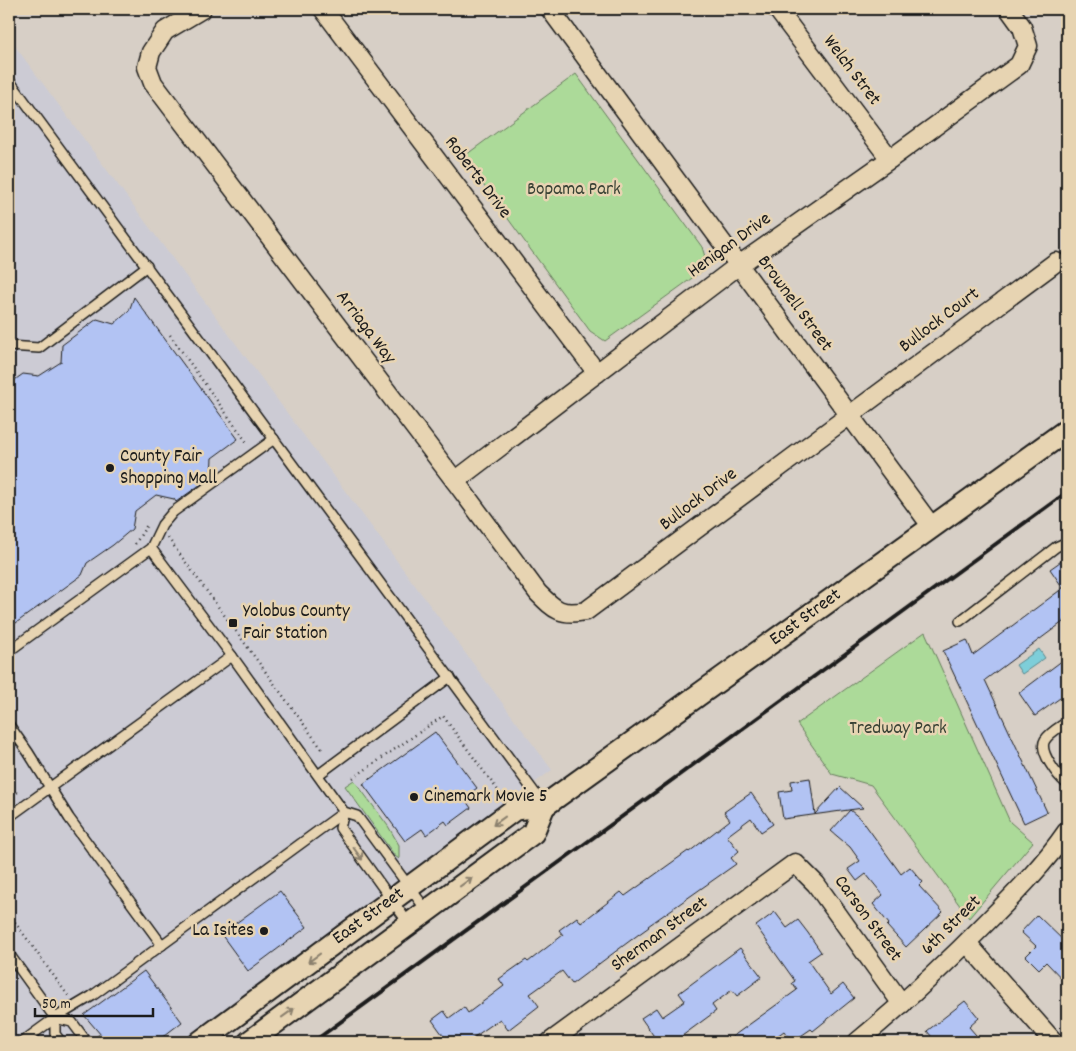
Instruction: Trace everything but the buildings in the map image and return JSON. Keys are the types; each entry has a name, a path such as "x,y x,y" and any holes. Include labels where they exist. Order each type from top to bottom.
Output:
{"street":[{"name":"Arriaga Way","path":"202,9 166,31 151,52 147,67 153,84 538,593 552,607 570,614"},
{"name":"Roberts Drive","path":"323,9 597,372"},
{"name":"Brownell Street","path":"550,9 932,527"},
{"name":"Welch Stret","path":"777,9 890,159"},
{"name":"Henigan Drive","path":"455,481 739,265 890,159 1019,65 1028,46 1022,27 1009,9"},
{"name":"Bullock Court","path":"850,415 1056,262"},
{"name":"Bullock Drive","path":"570,614 586,610 850,415"},
{"name":"East Street","path":"200,1042 515,809 544,806 1067,430"},
{"name":"East Street","path":"249,1042 533,833 544,806"},
{"name":"6th Street","path":"857,1042 902,1004 967,943 1053,851 1067,831"},
{"name":"Carson Street","path":"794,863 816,884 902,1004"},
{"name":"Sherman Street","path":"550,1042 794,863"},
{"path":"967,943 1054,1042"}],"lane":[{"path":"9,80 544,806"},
{"path":"9,346 39,348 147,266"},
{"path":"9,651 151,548 161,528 173,512 274,438"},
{"path":"960,621 1056,547 1067,542"},
{"path":"151,548 232,656 344,812 357,816 427,911"},
{"path":"9,817 232,656"},
{"path":"318,775 450,677"},
{"path":"1067,722 1050,734 1043,746 1045,755 1057,774 1067,784"},
{"path":"9,725 69,818 162,944"},
{"path":"344,812 340,828 409,924"},
{"path":"22,1042 55,1018 92,996 344,812"},
{"path":"9,954 55,1018 55,1034 61,1042"},
{"path":"55,1018 72,1022 87,1042"}],"path":[{"path":"170,335 249,443 241,448"},
{"path":"134,545 152,517 324,752"},
{"path":"353,778 443,716 505,800"},
{"path":"9,799 19,791"},
{"path":"9,914 76,1006"},
{"path":"98,1035 103,1042"}],"shaded area":[{"path":"9,38 552,770 183,1042 9,1042"}],"green space":[{"name":"Bopama Park","path":"576,74 702,247 706,260 706,268 605,341 590,331 463,157"},
{"name":"Tredway Park","path":"925,632 1010,822 1033,842 969,918 871,785 832,774 797,724"},
{"path":"354,780 388,826 399,845 399,859 345,786"}],"water":[{"path":"1039,649 1045,658 1022,674 1016,665"}],"railway":[{"path":"313,1042 1067,492"}],"place":[{"name":"County Fair Shopping Mall","path":"110,468"},
{"name":"Yolobus County Fair Station","path":"233,623"},
{"name":"Cinemark Movie 5","path":"414,797"},
{"name":"La Isites","path":"264,931"}]}
